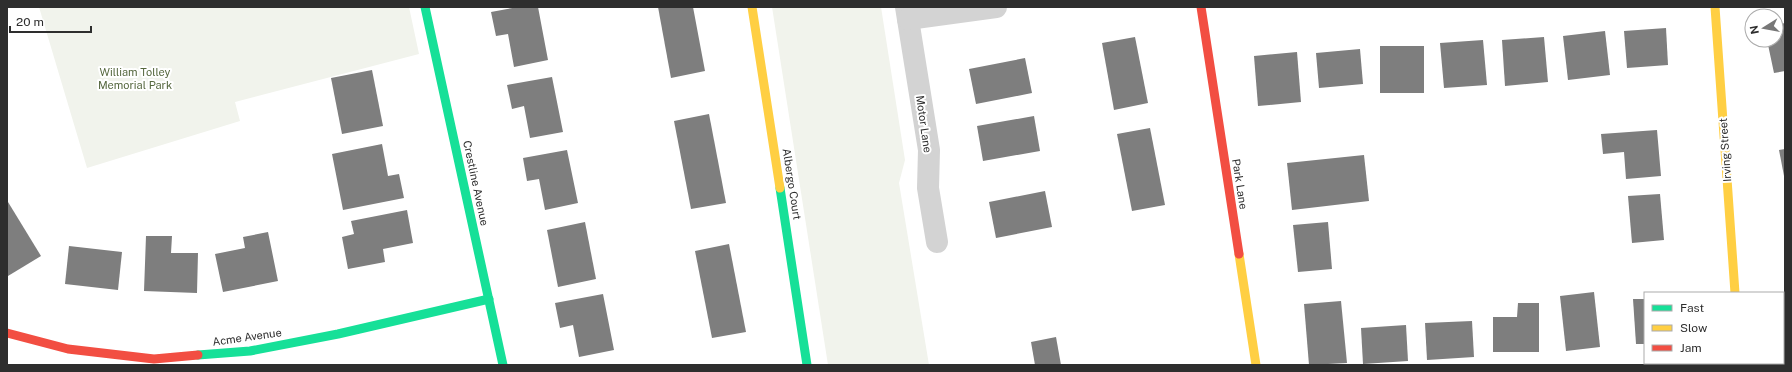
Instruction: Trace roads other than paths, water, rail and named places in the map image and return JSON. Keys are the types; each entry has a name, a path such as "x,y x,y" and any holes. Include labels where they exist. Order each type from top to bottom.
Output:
{"street":[{"name":"Crestline Avenue","path":"425,7 503,365"},
{"name":"Albergo Court","path":"752,7 807,365"},
{"path":"907,13 996,7"},
{"name":"Park Lane","path":"1201,7 1256,365"},
{"name":"Irving Street","path":"1715,7 1735,292"},
{"name":"Motor Lane","path":"907,13 929,150 928,188 937,242"},
{"name":"Acme Avenue","path":"7,333 68,349 154,362 250,351 338,334 489,299"}],"park label":[{"name":"William Tolley Memorial Park","path":"135,78"}]}
